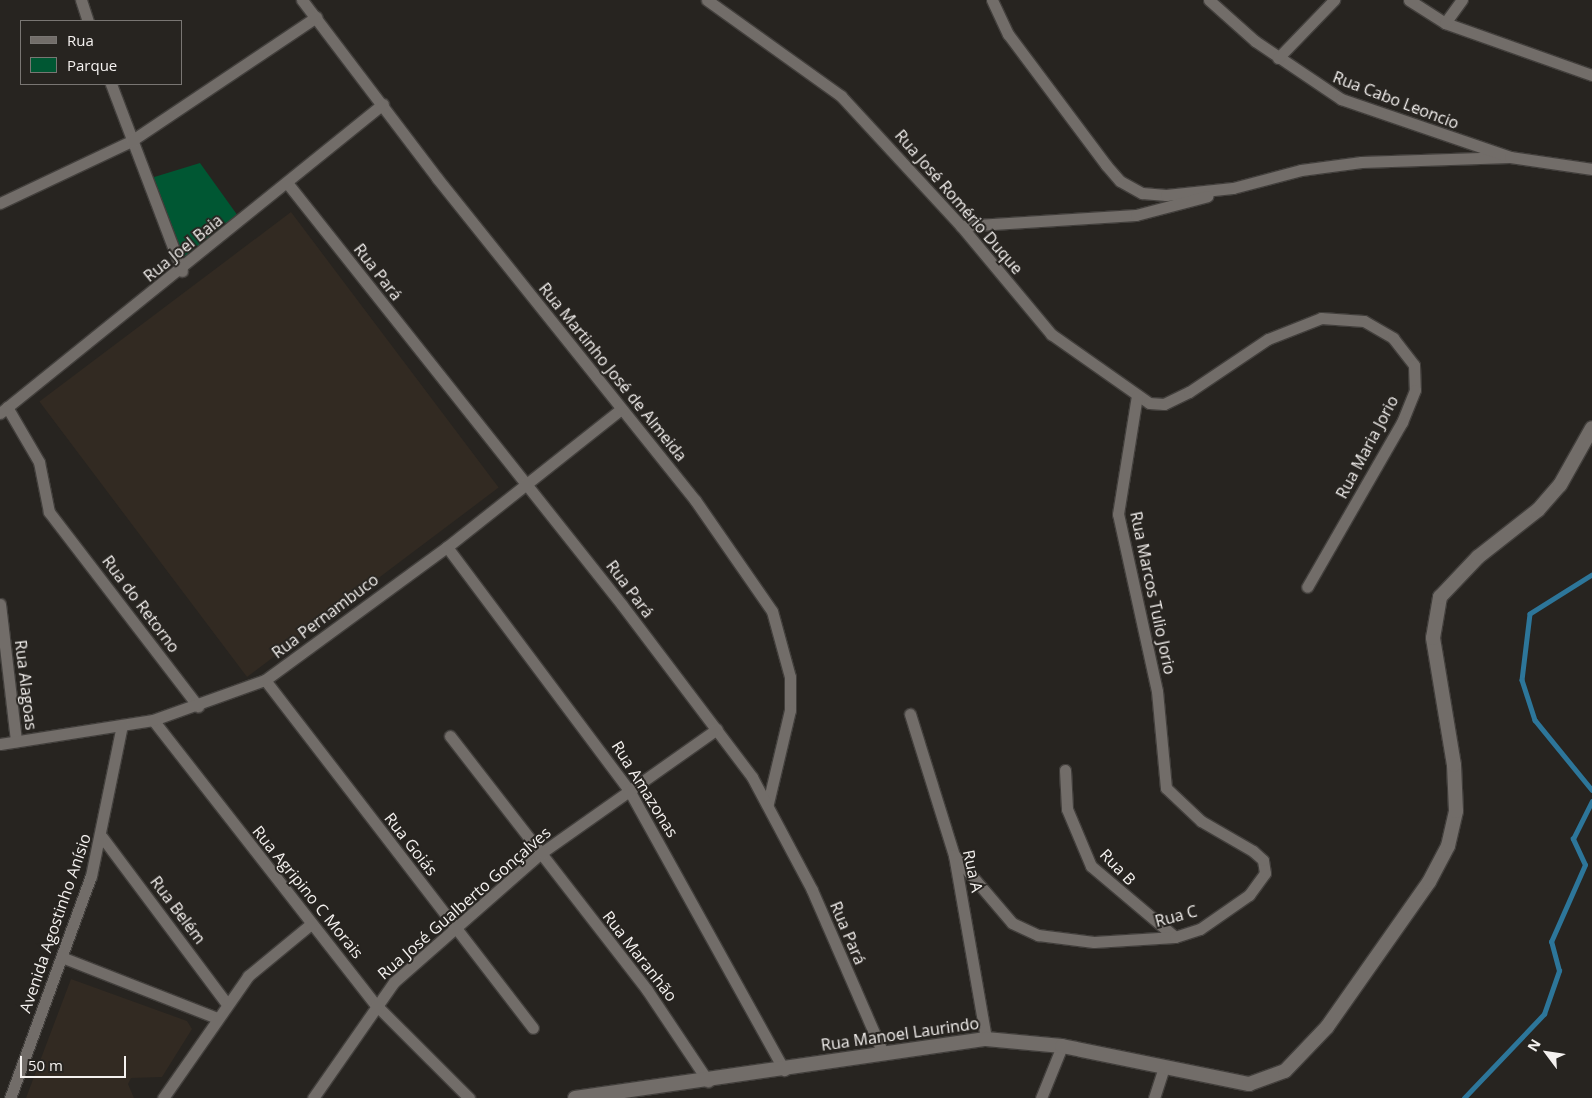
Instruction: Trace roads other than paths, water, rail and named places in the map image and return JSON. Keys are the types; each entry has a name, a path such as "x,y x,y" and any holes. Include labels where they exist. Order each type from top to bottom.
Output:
{"street":[{"path":"80,0 88,20"},
{"name":"Rua Martinho José de Almeida","path":"302,0 621,409 695,500 772,611 790,677 790,710 768,803"},
{"name":"Rua José Romério Duque","path":"708,0 841,96 961,226 1051,334 1137,396 1156,404 1189,392"},
{"path":"992,0 1008,34 1120,181 1142,193 1166,195 1233,188"},
{"name":"Rua Cabo Leoncio","path":"1209,0 1278,58 1341,99 1510,157"},
{"path":"1278,58 1334,0"},
{"path":"1408,0 1445,23 1592,75"},
{"path":"1445,23 1462,0"},
{"path":"0,203 131,141 316,17"},
{"path":"111,85 131,141 182,271"},
{"name":"Rua Joel Baia","path":"4,410 182,271 383,104"},
{"path":"961,226 1136,215 1301,170 1361,162 1510,157 1592,169"},
{"name":"Rua Pará","path":"288,184 717,729 768,803 812,890 883,1053"},
{"name":"Rua Maria Jorio","path":"1189,392 1268,339 1321,318 1364,321 1393,338 1414,365 1415,390 1402,422 1307,586"},
{"name":"Rua Marcos Tulio Jorio","path":"1137,396 1118,514 1157,692 1162,768"},
{"name":"Rua Pernambuco","path":"0,744 153,720 198,706 265,680 447,547 621,409"},
{"name":"Rua do Retorno","path":"4,410 39,462 48,509 198,706"},
{"name":"Rua Manoel Laurindo","path":"575,1098 784,1070 986,1038 1062,1046 1249,1084 1285,1071 1327,1027 1429,882 1448,846 1456,812 1454,765 1433,638 1440,597 1478,557 1538,510 1560,485 1592,428"},
{"name":"Rua Amazonas","path":"447,547 630,792 784,1070"},
{"name":"Rua Alagoas","path":"0,604 16,741"},
{"name":"Rua Goiás","path":"265,680 533,1028"},
{"name":"Rua A","path":"910,714 954,855 986,1038"},
{"name":"Rua Agripino C Morais","path":"153,720 376,1005 469,1098"},
{"name":"Avenida Agostinho Anísio","path":"10,1098 64,958 102,836 122,725"},
{"name":"Rua José Gualberto Gonçalves","path":"313,1098 376,1005 394,982 542,854 717,729"},
{"name":"Rua Maranhão","path":"450,736 648,990 708,1081"},
{"name":"Rua C","path":"954,855 1000,912 1026,932 1094,942 1175,937 1220,918 1249,895 1265,873 1263,860 1253,850 1180,805 1166,788 1162,768"},
{"name":"Rua B","path":"1065,770 1066,809 1091,866 1175,937"},
{"name":"Rua Belém","path":"102,836 227,1004"},
{"path":"163,1098 227,1004 266,956 311,924"},
{"path":"64,958 217,1018"},
{"path":"1041,1098 1062,1046"},
{"path":"1154,1098 1164,1068"}],"waterway":[{"path":"1592,575 1530,614 1522,680 1535,720 1592,790"},
{"path":"1464,1098 1544,1014 1559,971 1551,942 1585,865 1573,839 1592,801"}]}
